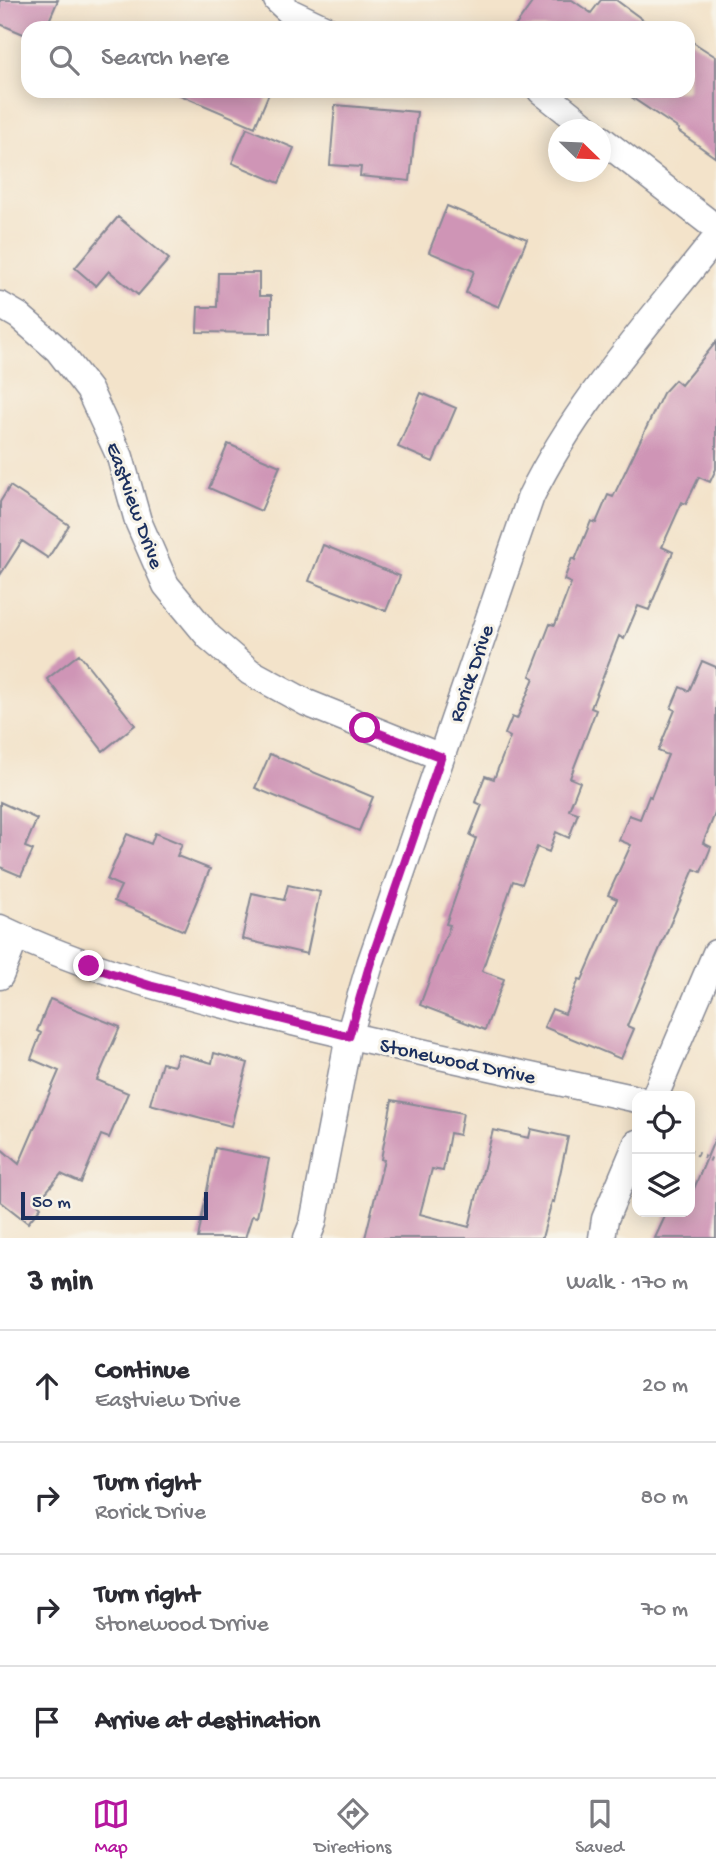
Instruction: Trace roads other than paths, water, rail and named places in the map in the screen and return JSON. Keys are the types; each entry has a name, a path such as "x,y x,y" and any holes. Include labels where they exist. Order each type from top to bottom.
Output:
{"street":[{"path":"276,0 290,12 309,21"},
{"path":"550,98 576,119"},
{"path":"611,147 716,228"},
{"name":"Rorick Drive","path":"307,1238 313,1223 349,1036 370,964 531,496 551,456 590,400 716,238"},
{"name":"Eastview Drive","path":"0,305 19,316 58,349 89,390 120,457 138,521 166,585 208,637 250,672 307,703 441,757"},
{"path":"0,976 8,932"},
{"name":"Stonewood Drrive","path":"8,932 89,966 151,986 349,1036 632,1098"},
{"path":"657,1091 716,953"},
{"path":"602,1238 606,1219 633,1154"}]}
